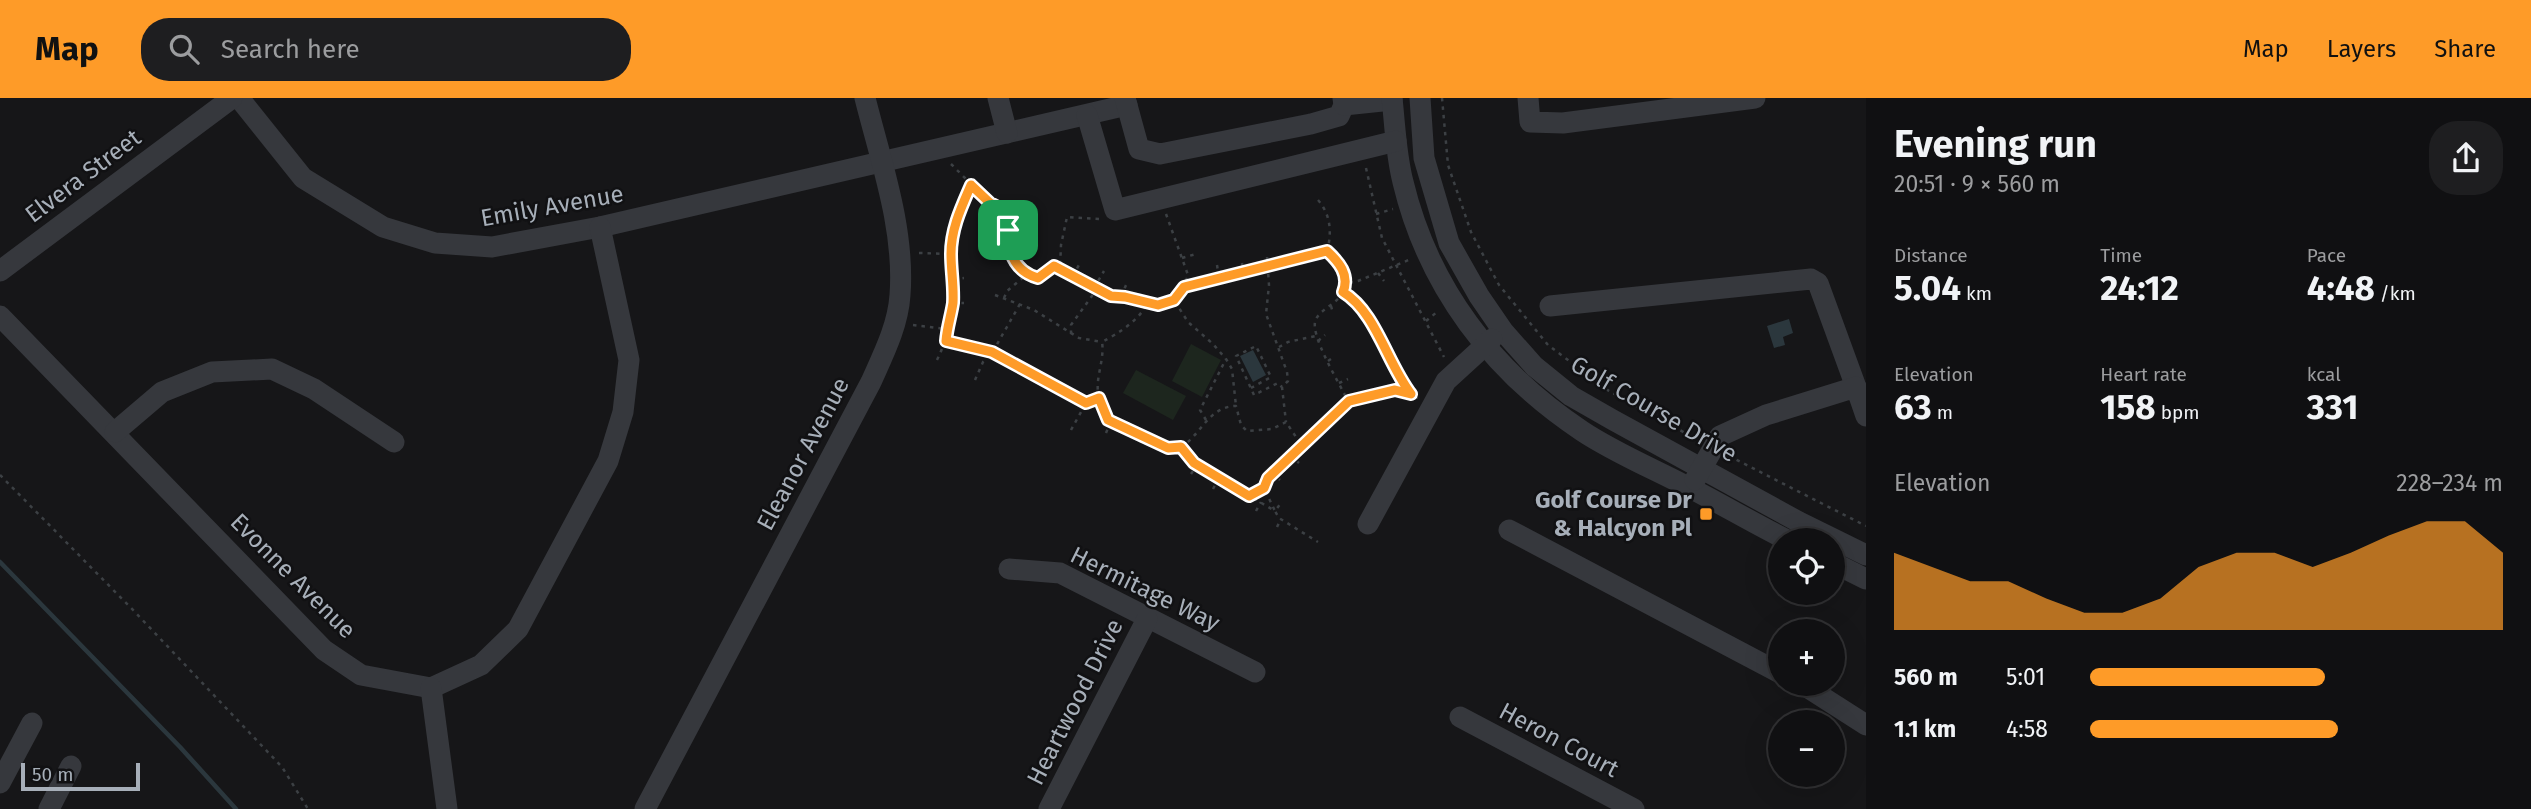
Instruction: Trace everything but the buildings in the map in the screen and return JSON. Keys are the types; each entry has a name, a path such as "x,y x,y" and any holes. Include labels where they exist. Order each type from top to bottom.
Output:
{"street":[{"name":"Elvera Street","path":"0,271 232,98"},
{"name":"Emily Avenue","path":"239,98 303,178 383,227 435,243 492,247 600,227 1087,115 1126,102"},
{"name":"Eleanor Avenue","path":"645,809 871,382 891,337 900,297 900,246 865,98"},
{"path":"998,98 1007,133"},
{"name":"Golf Course Drive","path":"1420,98 1424,158 1449,243 1479,296 1503,331 1534,366 1571,396 1799,522 1866,555"},
{"path":"1528,98 1530,122 1563,123 1755,98"},
{"path":"1126,102 1139,149 1160,154 1311,124 1339,116 1344,102 1392,99"},
{"name":"Golf Course Drive","path":"1392,99 1402,181 1415,227 1448,294 1483,346 1536,397 1584,432 1768,530"},
{"path":"1087,115 1115,210 1396,141"},
{"path":"447,809 431,688 481,665 518,629 608,461 623,412 629,360 600,227"},
{"path":"1550,306 1811,279 1818,284 1866,416"},
{"name":"Evonne Avenue","path":"0,316 324,650 361,675 431,688"},
{"path":"1368,524 1437,396 1455,373 1503,331"},
{"path":"115,432 162,392 212,372 272,369 314,389 394,442"},
{"path":"1691,488 1720,436 1766,415 1856,387"},
{"path":"1509,530 1768,667"},
{"path":"1845,568 1866,579"},
{"name":"Hermitage Way","path":"1009,569 1060,573 1255,672"},
{"name":"Heartwood Drive","path":"1049,809 1147,619"},
{"path":"1821,696 1866,724"},
{"name":"Heron Court","path":"1460,717 1634,809"},
{"path":"0,783 32,723"},
{"path":"49,809 71,766"}],"path":[{"path":"1365,162 1382,238 1445,360 1455,373"},
{"path":"951,164 990,203 1009,213 1010,251 1017,265 1026,274 1038,278 1054,266 1111,296 1158,305 1174,300 1184,287 1188,275 1168,223"},
{"path":"937,360 946,341 953,303 951,254 955,223 971,185"},
{"path":"1318,200 1326,211 1331,236 1327,251"},
{"path":"1376,214 1395,208"},
{"path":"1060,268 1061,245 1067,217 1105,219 1115,210"},
{"path":"1184,287 1327,251"},
{"path":"1327,251 1340,263 1346,284 1339,300 1316,317 1314,325 1318,341 1349,401"},
{"path":"915,253 951,254"},
{"path":"1182,258 1196,254"},
{"path":"1267,257 1269,266 1266,314 1287,372 1288,381 1282,387"},
{"path":"1346,284 1411,259"},
{"path":"1073,276 1080,263"},
{"path":"1242,263 1243,272"},
{"path":"1217,265 1219,278"},
{"path":"1071,334 1072,325 1096,289 1104,271"},
{"path":"1378,273 1384,281"},
{"path":"1004,298 1007,291 1026,274"},
{"path":"954,279 964,278"},
{"path":"1121,296 1127,283"},
{"path":"1249,496 1264,488 1268,478 1349,401 1395,390 1411,394 1400,379 1359,303 1343,292"},
{"path":"995,295 1020,304 1079,338 1102,342 1115,335 1145,309 1148,293"},
{"path":"1174,300 1188,322 1213,344 1232,369 1236,406 1241,425 1247,432 1272,429 1286,422"},
{"path":"953,303 964,303"},
{"path":"975,380 1020,304"},
{"path":"1331,306 1333,313"},
{"path":"1426,321 1439,311"},
{"path":"913,326 947,329"},
{"path":"1318,341 1325,335"},
{"path":"1278,347 1316,336"},
{"path":"946,341 992,352 1086,403"},
{"path":"1102,342 1104,353 1096,388 1108,420 1168,448 1181,447 1193,440 1206,421 1228,406 1236,406"},
{"path":"1251,388 1272,377 1256,346 1236,356 1254,395 1278,383 1282,387 1286,422 1303,446"},
{"path":"1328,361 1334,357"},
{"path":"1206,421 1200,410 1226,359"},
{"path":"1339,383 1348,379"},
{"path":"1071,430 1086,403 1099,398"},
{"path":"1106,433 1111,421"},
{"path":"1181,447 1184,454 1197,465 1275,511"},
{"path":"1291,456 1299,463"},
{"path":"1728,456 1866,526"},
{"path":"1191,474 1197,465"},
{"path":"1273,473 1280,480"},
{"path":"0,475 282,767 307,808"},
{"path":"1213,489 1219,478"},
{"path":"1264,488 1281,519 1318,541"},
{"path":"1256,511 1261,502"},
{"path":"1275,511 1281,503"},
{"path":"1277,527 1281,519"}],"shaded area":[{"path":"1789,319 1793,333 1783,337 1785,345 1774,348 1767,326"},
{"path":"1191,344 1221,360 1202,397 1172,381"},
{"path":"1253,350 1266,375 1253,382 1240,356"},
{"path":"1136,370 1186,396 1173,420 1123,393"}],"waterway":[{"path":"0,562 180,747 236,809"}],"place":[{"name":"Golf Course Dr & Halcyon Pl","path":"1706,514"}],"route":[{"path":"971,185 990,203 1009,213 1008,230 1010,251 1017,265 1026,274 1038,278 1054,266 1111,296 1158,305 1174,300 1184,287 1327,251 1340,263 1346,284 1343,292 1359,303 1400,379 1411,394 1395,390 1349,401 1268,478 1264,488 1249,496 1194,463 1181,447 1168,448 1154,443 1108,420 1099,398 1086,403 992,352 946,341 947,325 953,306 951,254 955,223 971,185"}]}
